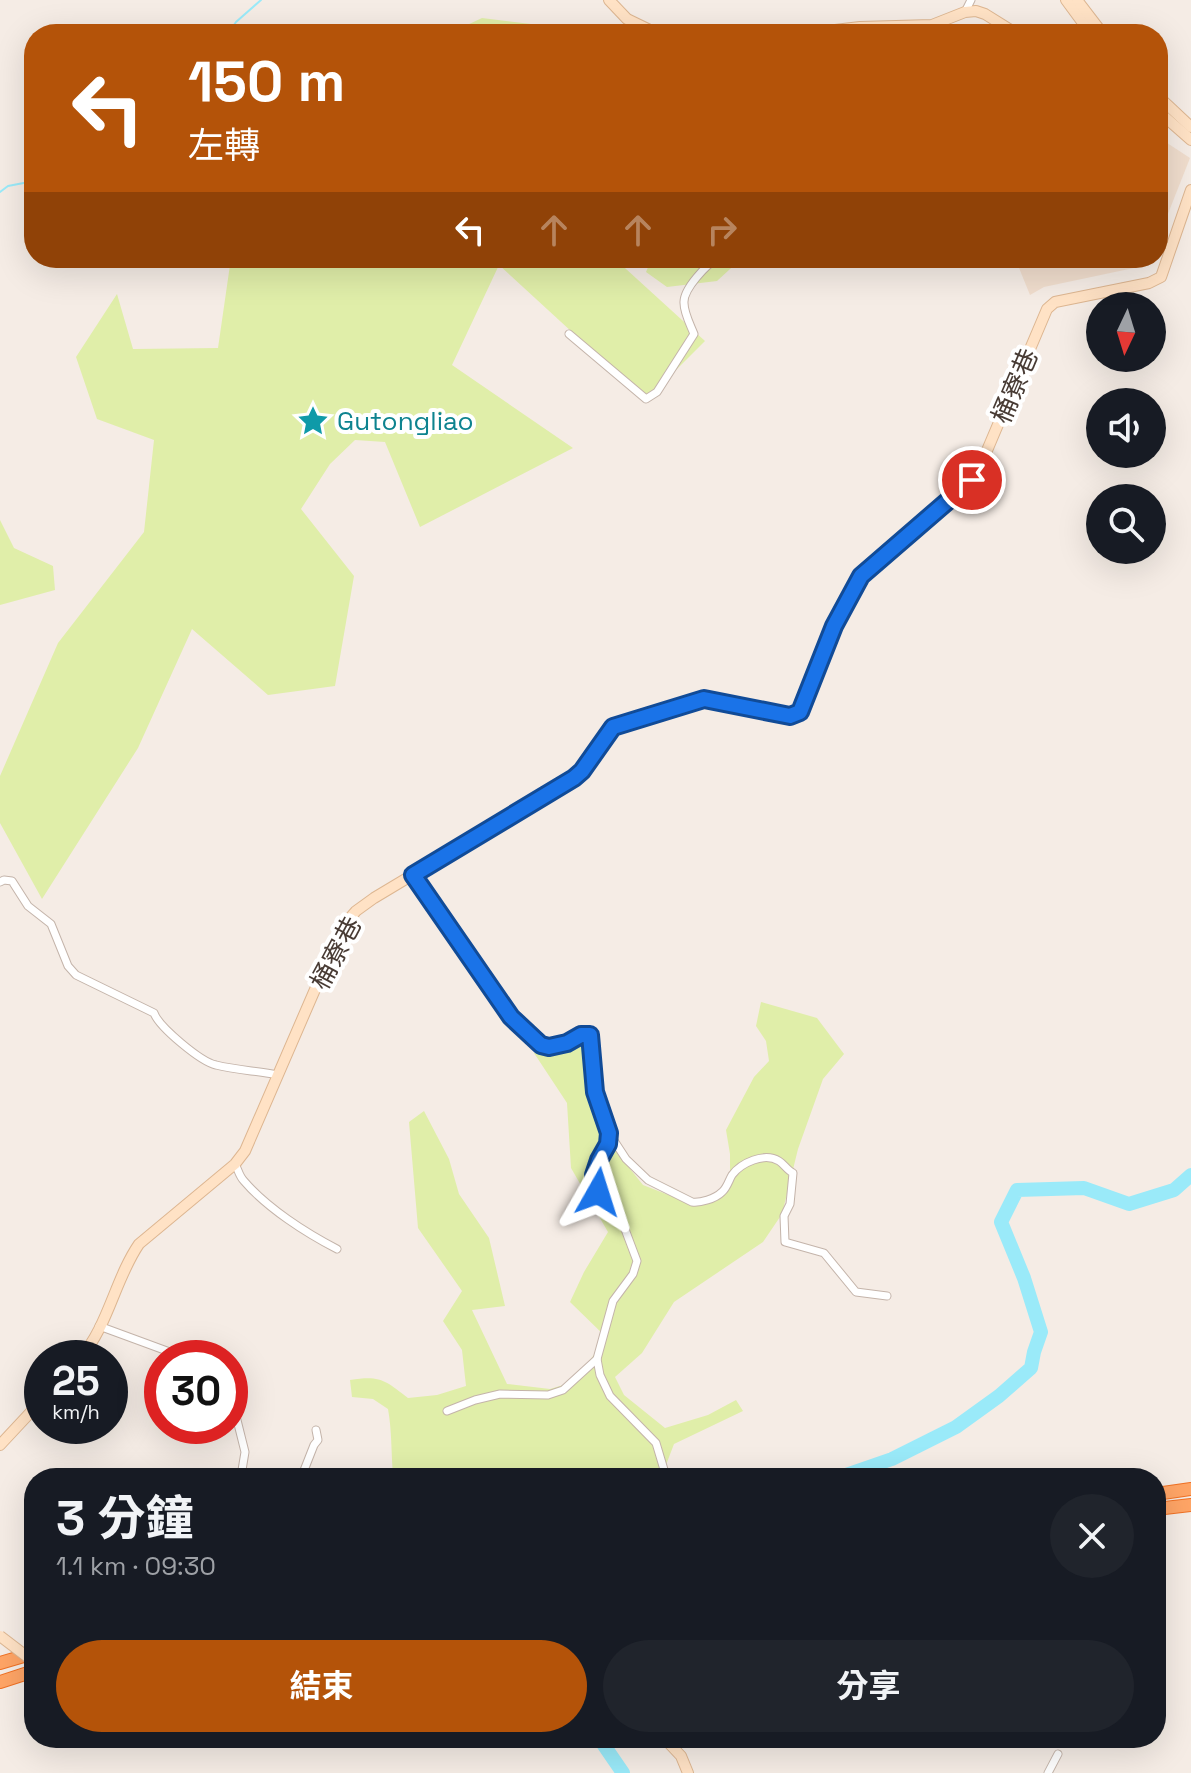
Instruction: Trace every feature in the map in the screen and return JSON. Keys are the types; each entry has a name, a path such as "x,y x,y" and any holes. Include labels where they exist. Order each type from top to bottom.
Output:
{"highway":[{"path":"1166,1493 1191,1489"},
{"path":"1166,1508 1191,1505"},
{"path":"0,1663 24,1656"},
{"path":"0,1682 24,1674"}],"street":[{"path":"609,0 627,19 637,24"},
{"path":"965,12 971,0"},
{"path":"1066,0 1084,24"},
{"path":"1077,0 1095,24"},
{"path":"935,24 976,11 1001,24"},
{"path":"1168,105 1191,127"},
{"path":"1168,120 1191,140"},
{"name":"桶寮巷","path":"1168,257 1191,190"},
{"path":"569,334 646,399 657,392 694,334 683,306 684,297 705,268"},
{"name":"桶寮巷","path":"91,1340 139,1244 235,1164 245,1151 323,971 356,911 574,778 613,727 704,699 790,716 800,712 834,626 861,576 972,480 980,467 1047,309 1055,302 1149,283 1161,277 1164,268"},
{"path":"413,875 511,1017 541,1045 549,1047 567,1043 581,1035 590,1035 595,1092 609,1133 626,1159 648,1180 699,1203 723,1192 734,1172 761,1157 778,1160 793,1173 790,1204 784,1216 785,1242 824,1253 856,1292 887,1296"},
{"path":"0,882 12,881 28,906 51,924 68,966 76,975 154,1013 157,1021 213,1065 278,1075"},
{"path":"609,1133 608,1144 594,1175 598,1192 620,1216 637,1261 633,1274 613,1301 597,1359 600,1375 610,1396 656,1443 664,1468"},
{"path":"235,1164 242,1179 274,1208 311,1236 337,1249"},
{"path":"99,1326 144,1343"},
{"path":"447,1411 500,1394 548,1395 563,1390 597,1359"},
{"path":"0,1445 24,1419"},
{"path":"305,1468 318,1440 316,1430"},
{"path":"242,1468 243,1444"},
{"path":"0,1636 24,1654"},
{"path":"673,1748 681,1756 688,1773"},
{"path":"1048,1773 1058,1754"}],"shaded area":[{"path":"1168,144 1190,158 1168,214"},
{"path":"1019,268 1134,268 1044,287 1030,295"}],"green space":[{"path":"482,18 532,24 469,24"},
{"path":"230,268 498,268 452,365 573,448 420,527 385,442 355,440 330,464 301,509 354,576 335,686 268,695 192,629 138,748 42,899 0,823 0,776 58,643 144,532 154,440 97,419 76,357 117,294 133,349 218,348"},
{"path":"502,268 625,268 705,341 646,400"},
{"path":"648,268 731,268 717,281 667,287 646,272"},
{"path":"0,520 14,548 53,566 55,590 0,605"},
{"path":"761,1002 817,1018 844,1054 823,1079 798,1149 782,1214 763,1242 674,1302 642,1353 615,1377 624,1395 665,1428 708,1415 736,1400 743,1411 674,1444 665,1468 393,1468 388,1409 373,1399 352,1397 350,1380 382,1380 408,1398 437,1395 466,1386 462,1350 443,1321 462,1291 418,1228 409,1122 424,1111 449,1159 459,1194 489,1238 505,1306 472,1310 507,1384 550,1389 573,1382 607,1338 570,1302 608,1232 571,1168 567,1103 534,1053 582,1036 597,1054 600,1096 619,1155 643,1185 679,1199 705,1202 730,1185 726,1130 754,1077 769,1061 766,1041 756,1026"}],"waterway":[{"path":"235,24 261,0"},
{"path":"0,192 8,186 24,183"},
{"path":"866,1468 892,1459 956,1427 1031,1368 1041,1332 1024,1278 1001,1222 1017,1190 1084,1188 1129,1204 1174,1190 1191,1175"},
{"path":"606,1748 623,1773"}],"place":[{"name":"Gutongliao","path":"313,421"}],"route":[{"path":"598,1192 594,1175 608,1144 609,1133 595,1092 590,1035 581,1035 567,1043 549,1047 541,1045 511,1017 413,875 574,778 613,727 704,699 790,716 800,712 834,626 861,576 972,480"}]}
